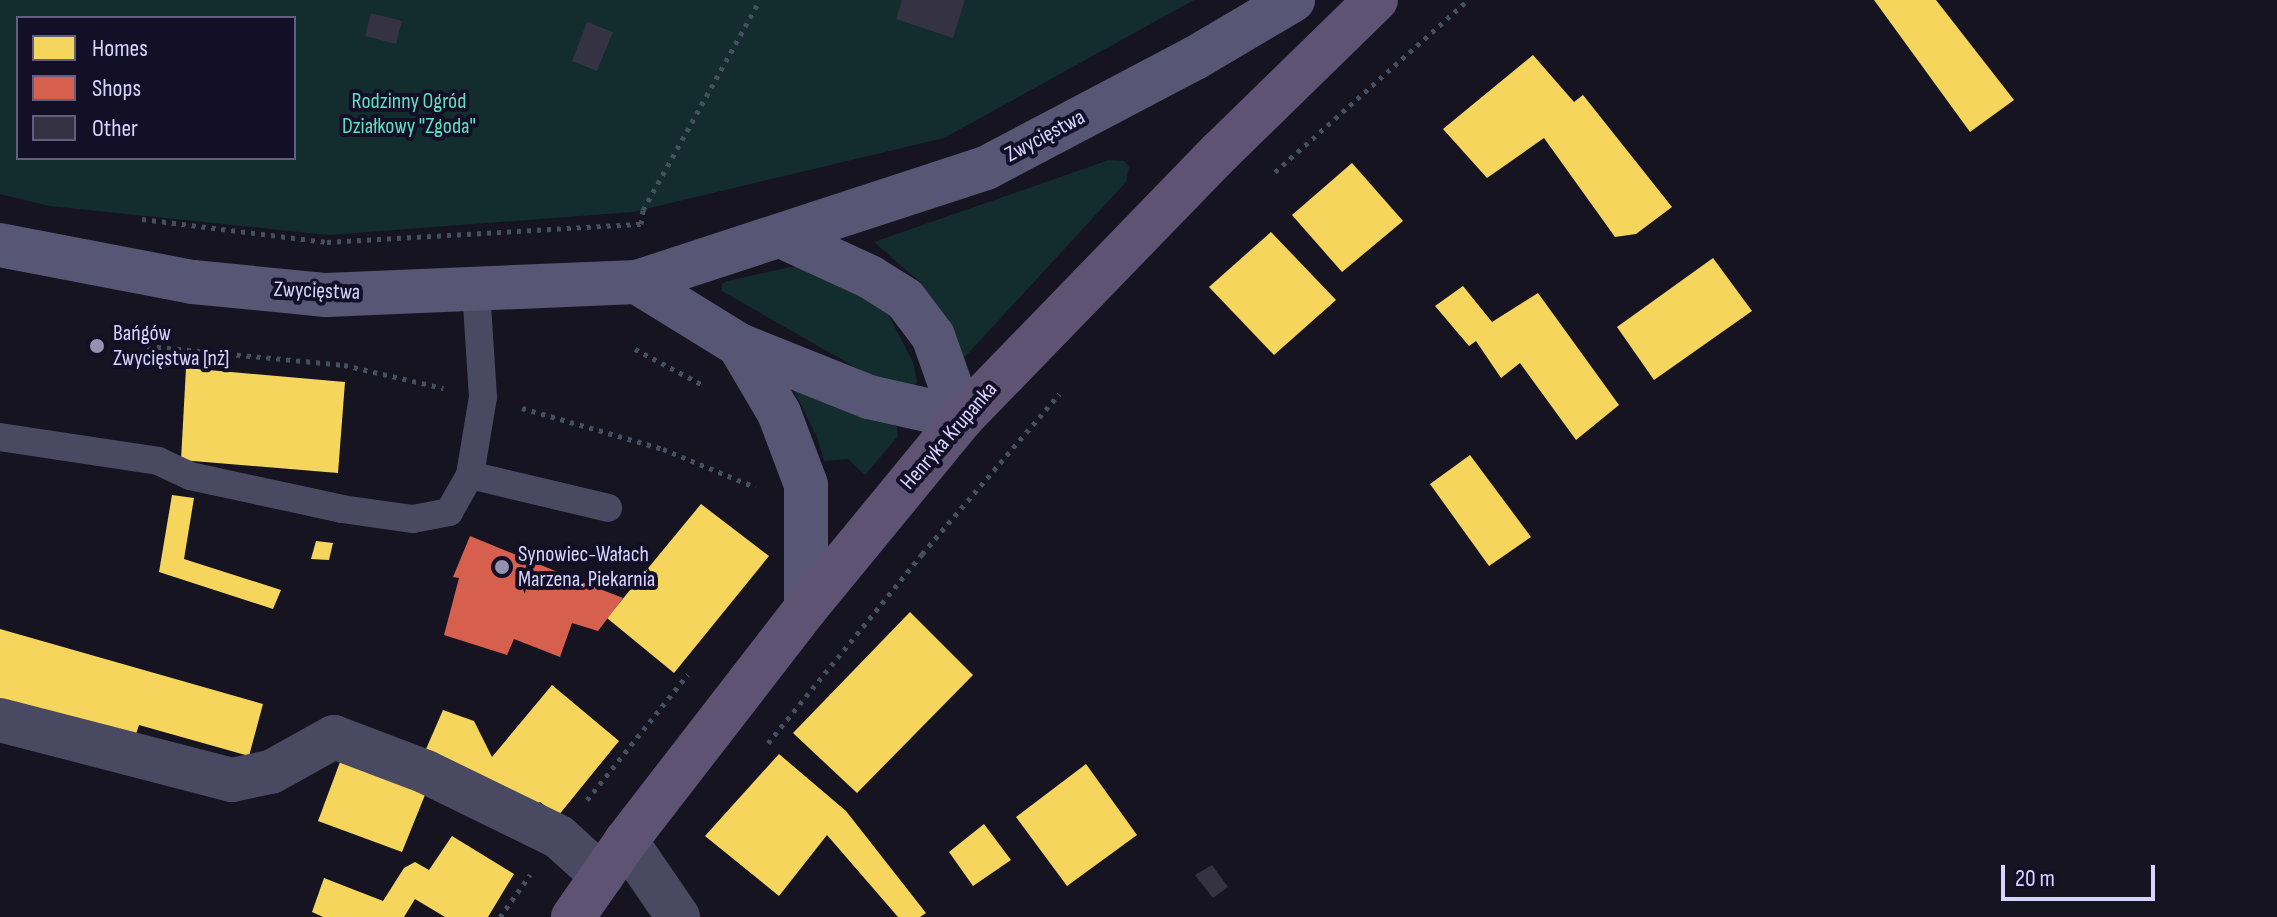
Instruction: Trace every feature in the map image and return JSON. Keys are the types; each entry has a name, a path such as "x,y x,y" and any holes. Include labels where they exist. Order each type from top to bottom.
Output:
{"main road":[{"name":"Zwycięstwa","path":"0,245 193,282 326,295 637,282 783,237 986,168 1195,58 1293,0"},
{"name":"Henryka Krupanka","path":"573,917 626,841 806,608 962,418 1209,163 1376,0"},
{"path":"783,237 870,277 905,299 933,336 962,418"},
{"path":"637,282 739,345 869,397 962,418"},
{"path":"739,345 779,413 806,485 806,608"}],"street":[{"path":"0,720 232,780 271,772 334,737 426,772 559,837 602,876"},
{"path":"626,841 678,917"}],"lane":[{"path":"0,437 158,461 190,476 342,509 413,519 449,512 470,475 483,397 476,289"},
{"path":"470,475 608,508"}],"path":[{"path":"126,217 327,242 641,224 643,210 760,0"},
{"path":"1268,179 1468,0"},
{"path":"635,349 707,387"},
{"path":"767,745 922,554 1067,384"},
{"path":"500,917 689,673"}],"green space":[{"name":"Rodzinny Ogród Działkowy \"Zgoda\"","path":"0,0 1194,0 944,138 633,212 328,235 49,206 0,194"},
{"path":"1109,160 1124,161 1129,167 1126,182 962,360 942,314 920,282 874,242"},
{"path":"790,267 811,267 865,292 889,316 913,362 917,382 914,386 897,384 860,370 722,291 722,284 727,281"},
{"path":"794,391 890,422 897,427 898,436 865,475 848,459 824,461 817,437"}],"building: Homes":[{"path":"1874,0 1936,0 2014,100 1970,132"},
{"path":"1533,55 1574,102 1583,95 1672,207 1636,234 1615,237 1544,138 1487,178 1443,129"},
{"path":"1352,163 1403,221 1342,272 1292,215"},
{"path":"1271,232 1336,300 1274,355 1209,287"},
{"path":"1713,258 1752,311 1654,380 1617,327"},
{"path":"1463,286 1492,322 1538,293 1619,405 1576,440 1520,363 1501,378 1476,341 1469,346 1435,306"},
{"path":"186,368 345,382 338,473 181,460"},
{"path":"1470,455 1531,537 1489,566 1430,484"},
{"path":"172,495 194,498 184,559 281,590 273,609 159,572"},
{"path":"701,504 769,556 674,673 607,618"},
{"path":"316,541 333,543 329,560 311,559"},
{"path":"910,612 973,675 857,793 793,733"},
{"path":"0,629 263,704 249,756 139,725 133,743 0,706"},
{"path":"552,685 619,741 558,816 540,802 534,806 423,756 443,710 474,721 492,757"},
{"path":"343,754 429,785 402,852 318,821"},
{"path":"779,754 846,811 926,913 920,917 898,917 827,835 779,896 705,836"},
{"path":"1086,764 1137,835 1067,886 1016,817"},
{"path":"984,824 1011,860 973,886 949,852"},
{"path":"452,836 514,874 488,917 445,917 415,899 404,917 323,917 312,912 324,878 383,901 404,868 415,862 429,870"}],"building: Shops":[{"path":"470,536 623,598 598,631 572,623 560,657 514,639 507,655 444,635 459,578 453,577"}],"building: Other":[{"path":"902,0 965,0 953,38 896,19"},
{"path":"371,13 402,21 396,44 365,36"},
{"path":"587,22 613,32 597,71 572,61"},
{"path":"1212,865 1228,887 1213,898 1195,875"}],"place":[{"name":"Bańgów Zwycięstwa [nż]","path":"97,346"},
{"name":"Synowiec-Wałach Marzena. Piekarnia","path":"502,567"}]}
